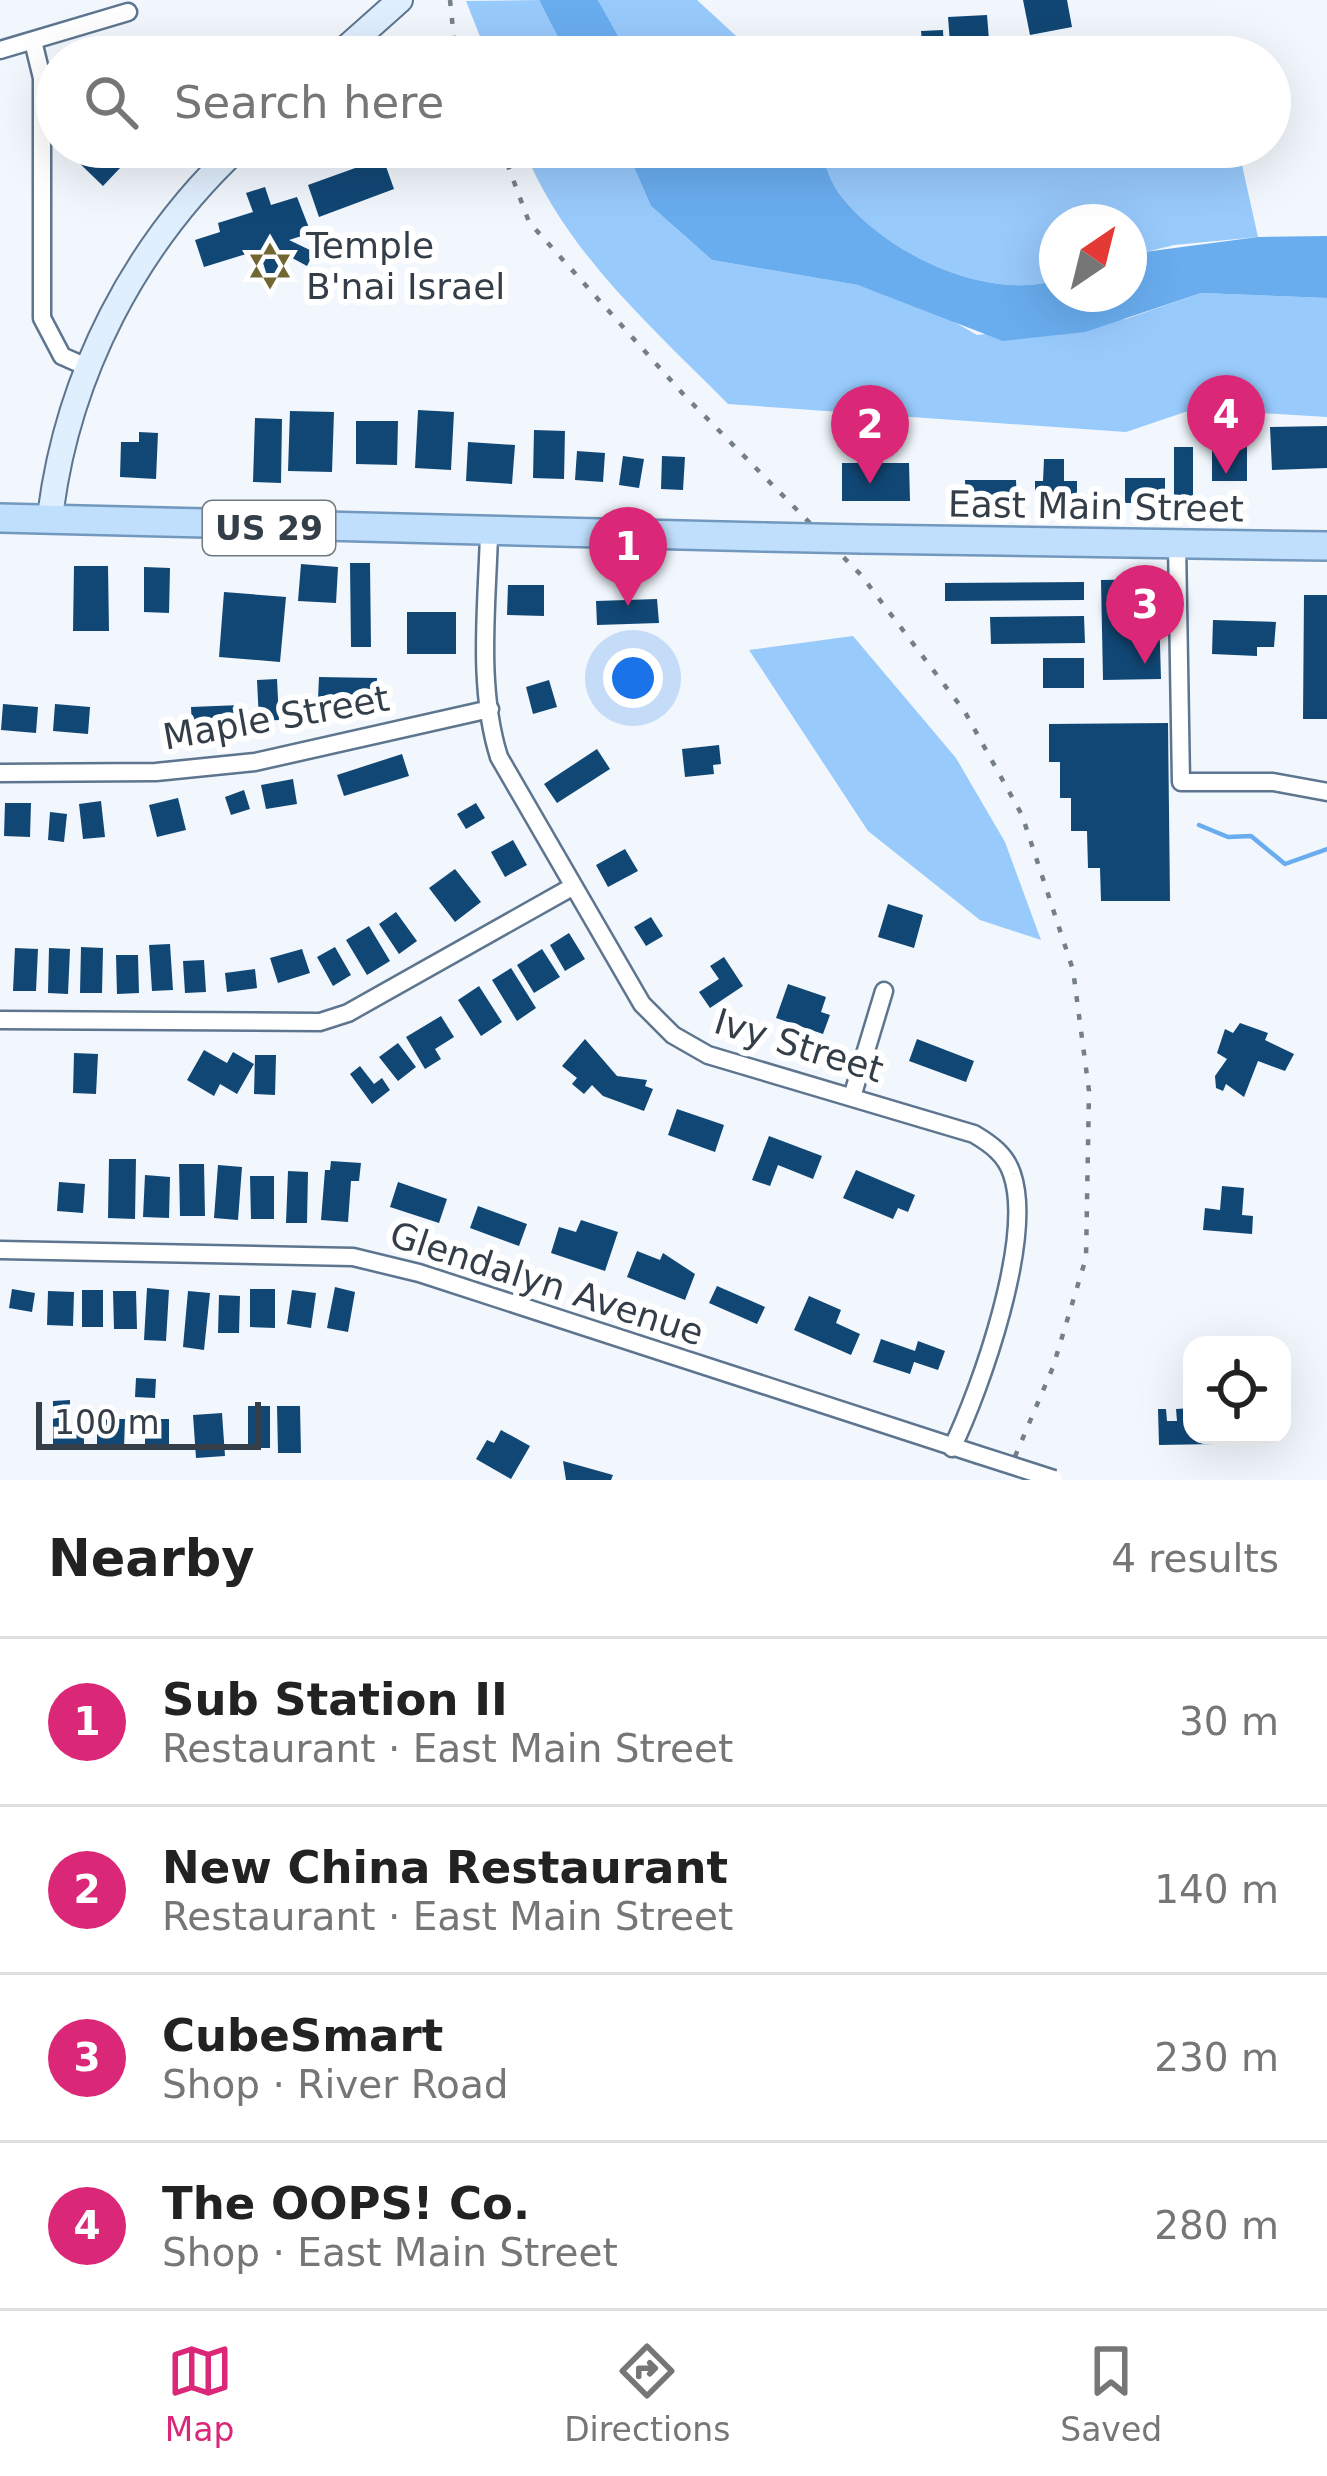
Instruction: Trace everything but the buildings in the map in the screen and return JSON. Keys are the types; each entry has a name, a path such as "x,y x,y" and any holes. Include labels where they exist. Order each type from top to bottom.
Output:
{"main road":[{"name":"East Main Street","path":"0,518 489,534 1327,546"}],"street":[{"path":"360,36 400,0"},
{"path":"49,36 128,11"},
{"path":"0,50 36,40"},
{"path":"33,41 36,53"},
{"path":"42,168 42,318 62,356 89,368"},
{"path":"50,517 89,368 151,244 219,168"},
{"name":"Ivy Street","path":"489,534 490,709 506,772 642,1004 673,1035 711,1056 974,1134 998,1150 1012,1174 1016,1203 1001,1316 980,1385 952,1448"},
{"path":"1177,544 1181,782 1273,782 1327,792"},
{"name":"Maple Street","path":"0,773 156,772 255,762 490,709"},
{"path":"0,1020 320,1022 348,1012 572,887"},
{"path":"852,1097 884,991"},
{"name":"Glendalyn Avenue","path":"0,1250 353,1257 419,1273 1055,1479"}],"shaded area":[{"path":"539,0 557,36 480,36 466,1"},
{"path":"539,0 598,0 618,36 557,36"},
{"path":"598,0 697,0 736,36 618,36"},
{"path":"532,168 634,168 651,206 712,260 858,285 939,313 977,335 1126,319 1201,293 1327,298 1327,417 1194,409 1126,432 728,404 612,285 562,220"},
{"path":"634,168 827,168 841,196 860,217 938,267 999,284 1039,283 1039,312 1144,312 1085,332 1003,341 858,285 712,260 651,206"},
{"path":"827,168 1243,168 1258,237 1147,252 1147,204 1039,204 1039,283 999,284 969,278 910,253 860,217 841,196"},
{"path":"1327,236 1327,298 1201,293 1147,311 1147,252 1258,237"},
{"path":"853,636 956,758 1005,842 1041,940 980,920 868,831 749,650"}],"waterway":[{"path":"1199,825 1228,837 1251,836 1285,864 1327,849"}],"railway":[{"path":"450,0 454,36"},
{"path":"509,168 529,222 684,395 861,575 965,712 1022,815 1073,970 1089,1091 1086,1258 1053,1367 1005,1480"}],"place":[{"name":"Temple B'nai Israel","path":"270,266"},
{"name":"The OOPS! Co.","path":"1226,474"},
{"name":"New China Restaurant","path":"870,484"},
{"name":"Sub Station II","path":"628,606"},
{"name":"CubeSmart","path":"1145,664"}]}
